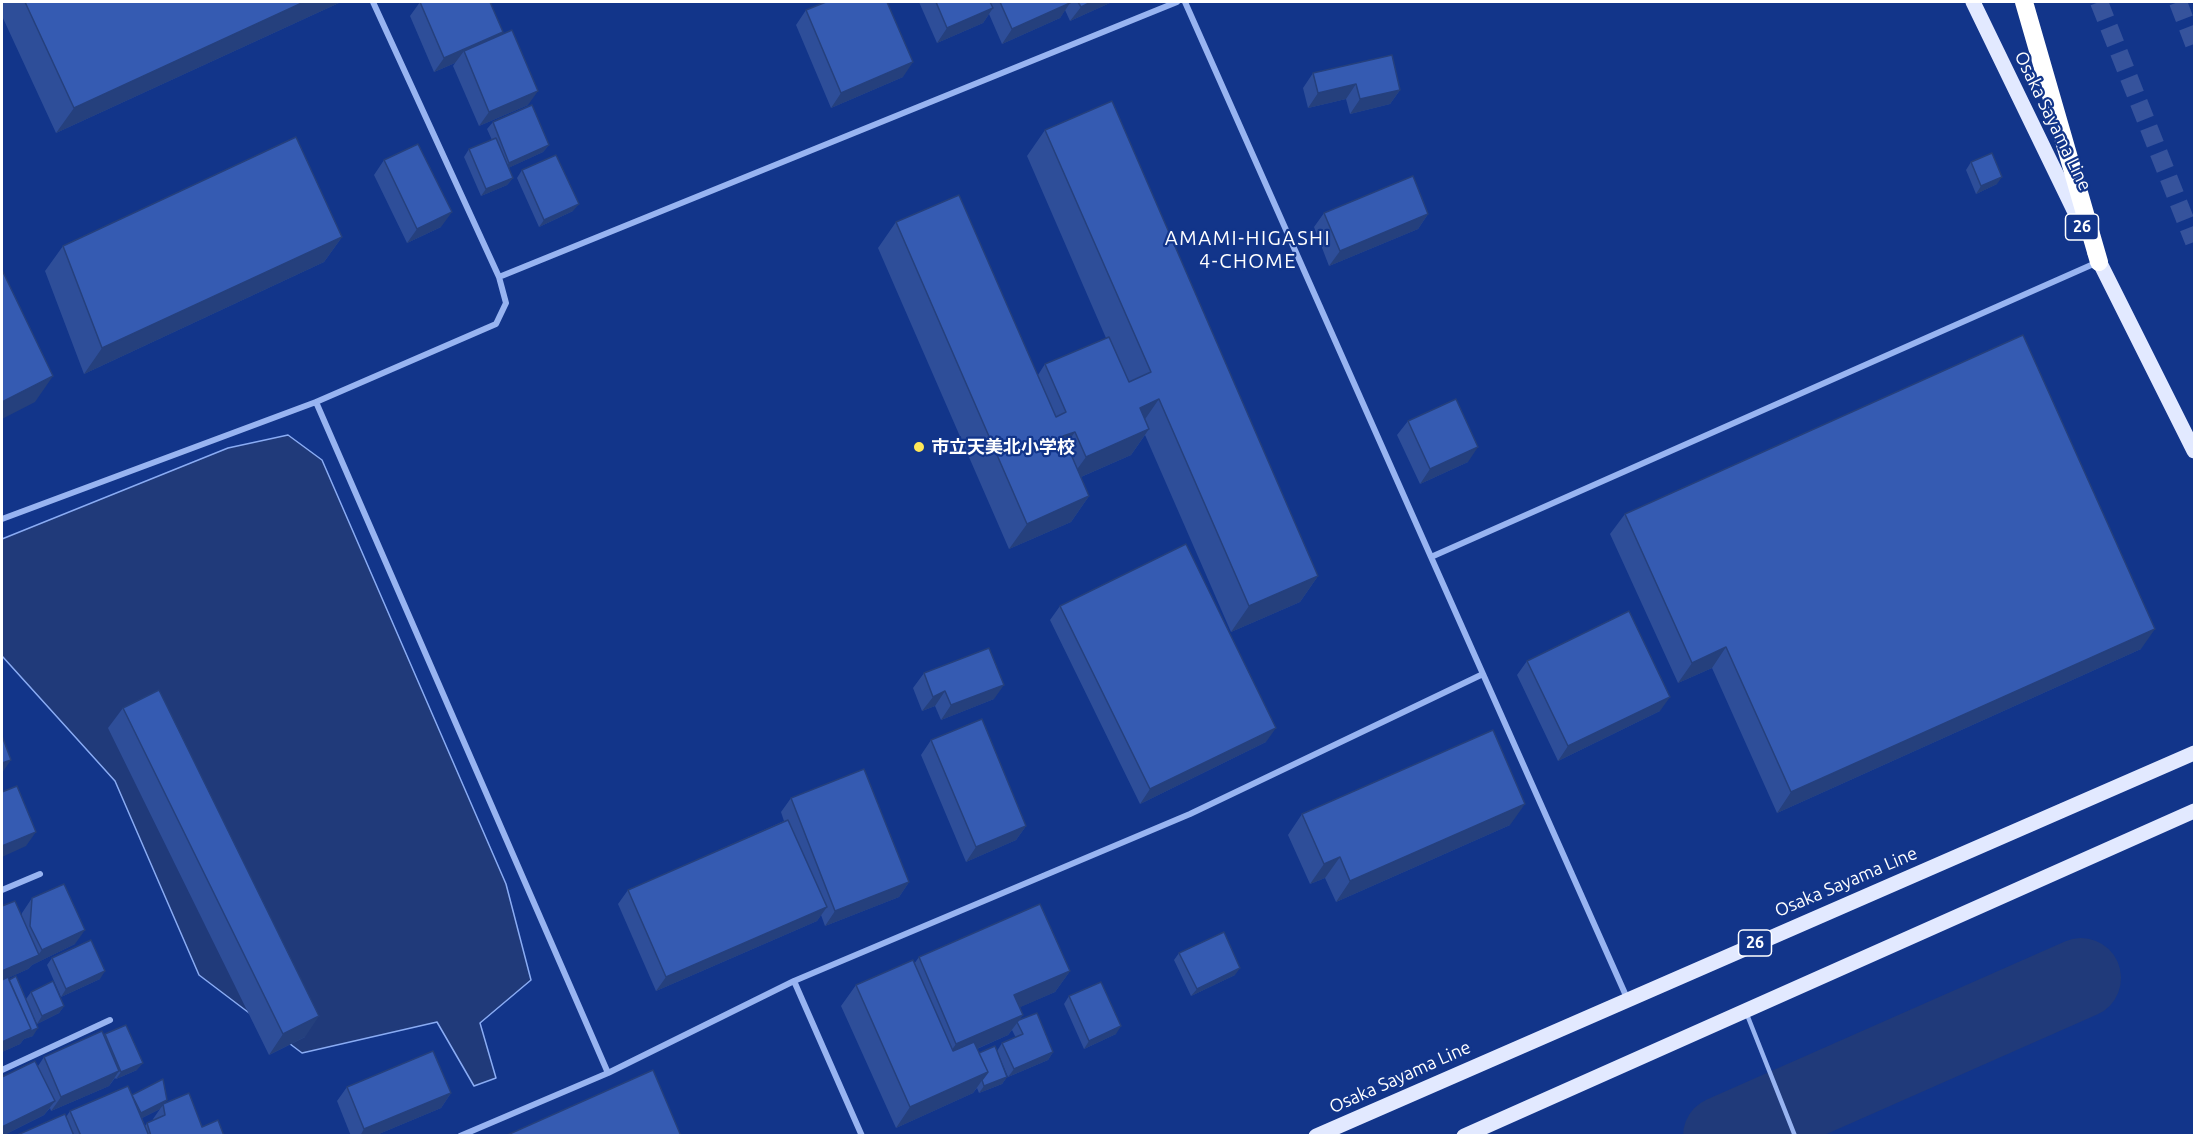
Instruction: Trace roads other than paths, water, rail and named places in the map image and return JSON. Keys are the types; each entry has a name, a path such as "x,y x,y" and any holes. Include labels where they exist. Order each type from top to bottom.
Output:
{"highway":[{"path":"2024,2 2099,262"}],"main road":[{"name":"Osaka Sayama Line","path":"1973,2 2194,451"},
{"name":"Osaka Sayama Line","path":"1316,1136 1627,998 2194,753"},
{"path":"1464,1136 1491,1127 1745,1010 2194,811"}],"street":[{"path":"2,519 316,402 496,324 506,303 499,277 373,2"},
{"path":"499,277 1177,2"},
{"path":"1185,2 1627,998"},
{"path":"1431,557 2099,262"},
{"path":"316,402 608,1073"},
{"path":"460,1136 608,1073 794,981 1190,814 1483,674"},
{"path":"2,890 40,874"},
{"path":"794,981 862,1136"},
{"path":"2,1070 110,1020"}],"lane":[{"path":"1745,1010 1795,1136"}],"water":[{"path":"288,435 322,460 506,884 531,980 480,1023 496,1078 474,1086 437,1022 302,1053 199,975 115,781 2,656 2,539 228,448"}],"waterway":[{"path":"1723,1136 2081,978"}],"tunnel":[{"path":"2099,2 2194,242"},
{"path":"2178,2 2194,44"}],"place":[{"name":"市立天美北小学校","path":"919,447"}],"district":[{"name":"AMAMI-HIGASHI 4-CHOME","path":"1248,250"}]}
